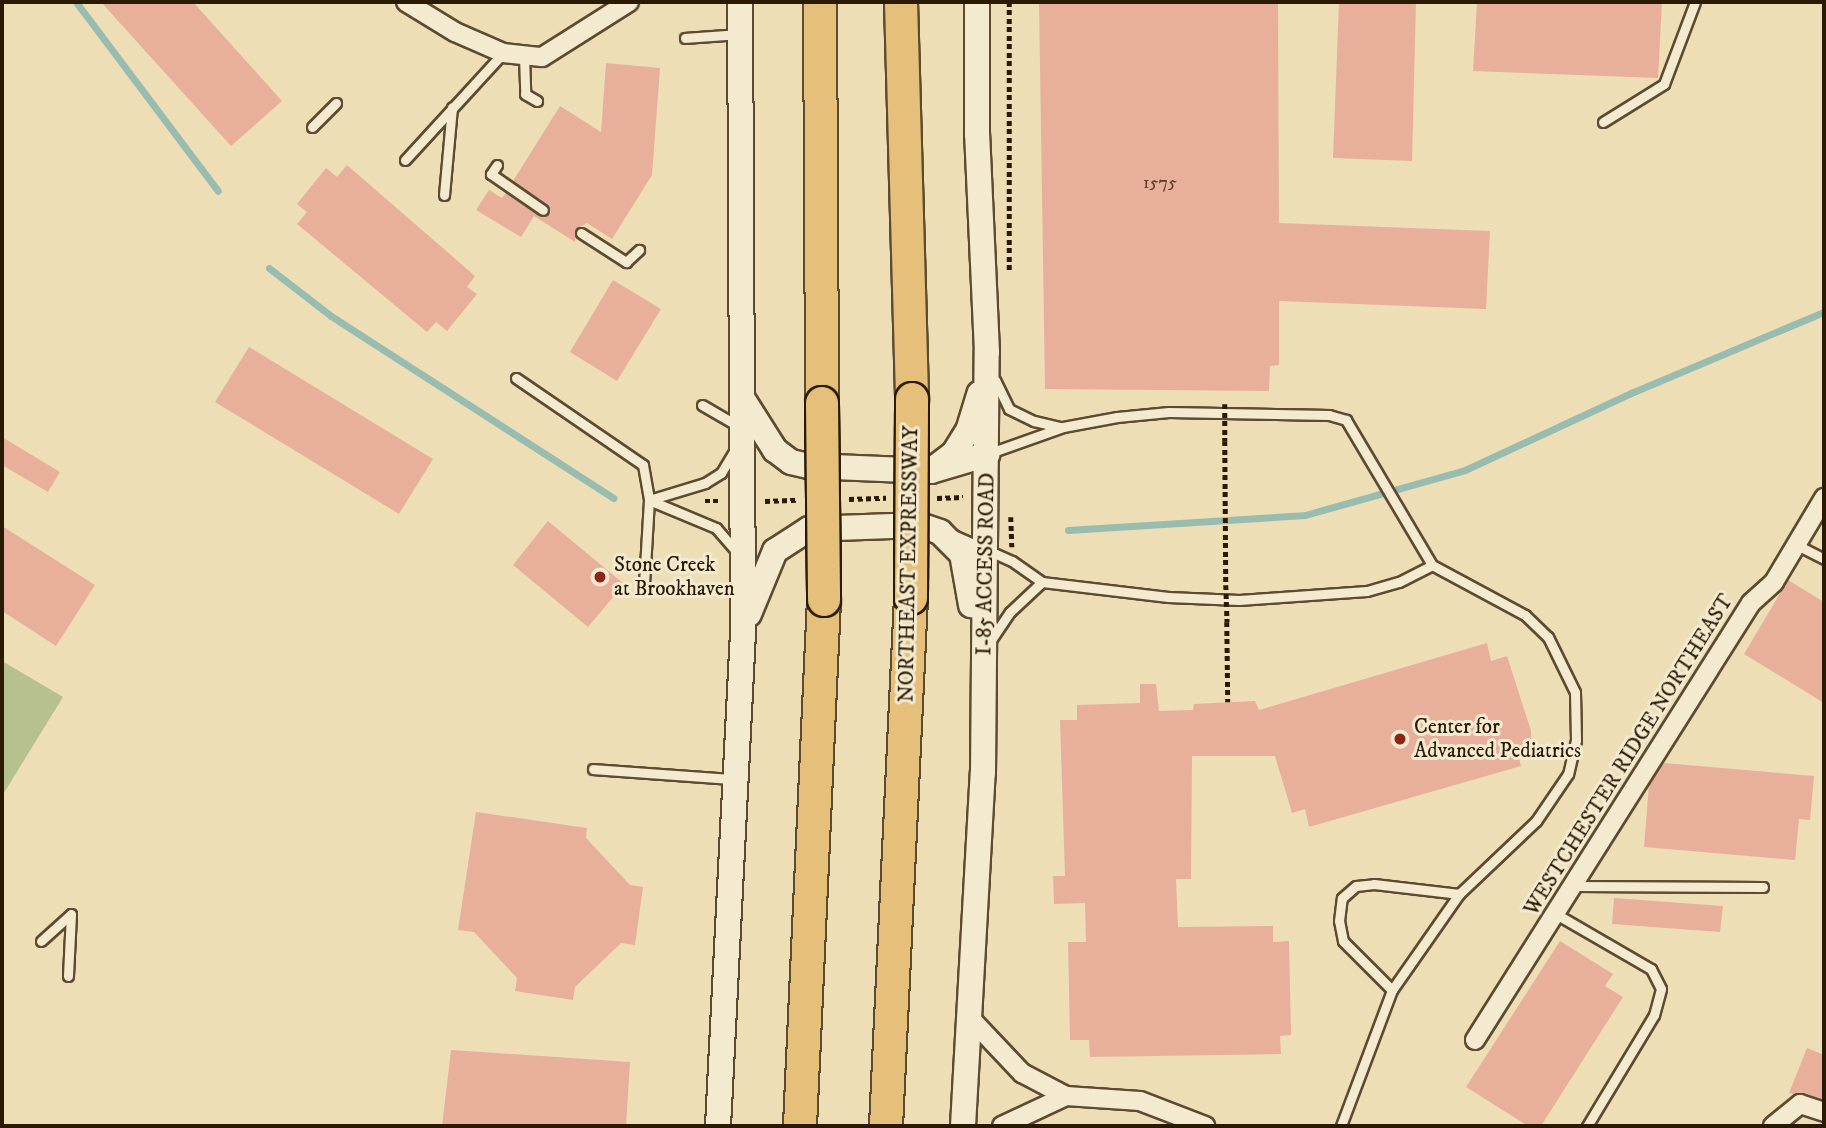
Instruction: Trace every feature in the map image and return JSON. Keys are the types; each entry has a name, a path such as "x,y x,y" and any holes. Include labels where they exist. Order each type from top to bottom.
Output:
{"highway":[{"path":"800,1126 824,600 820,2"},
{"name":"NORTHEAST EXPRESSWAY","path":"886,1126 911,598 912,399 901,2"}],"main road":[{"path":"718,1126 743,631 744,400 740,2"},
{"name":"I-85 ACCESS ROAD","path":"963,1126 984,773 988,454 987,352 977,134 977,2"},
{"path":"931,471 954,453 968,431 987,352"},
{"path":"744,400 775,450 792,462 931,471 988,454"},
{"path":"743,631 767,565 786,541 809,529 920,525 940,532 962,554 969,576 984,773"}],"street":[{"path":"406,2 455,32 503,53 542,57 629,2"},
{"name":"WESTCHESTER RIDGE NORTHEAST","path":"1475,1040 1575,886 1751,603 1774,582 1824,498"},
{"path":"970,1018 1022,1073 1066,1096 1140,1101 1205,1126"},
{"path":"1002,1126 1066,1096"},
{"path":"1773,1126 1800,1104 1824,1112"}],"lane":[{"path":"1603,122 1664,84 1695,2"},
{"path":"685,38 741,34"},
{"path":"405,160 452,105 503,53"},
{"path":"524,56 525,94 537,101"},
{"path":"312,127 336,103"},
{"path":"444,195 452,105"},
{"path":"497,165 491,174 543,209"},
{"path":"581,233 626,262 639,250"},
{"path":"987,352 1009,409 1034,421 1062,427"},
{"path":"516,378 643,465 649,500 644,584"},
{"path":"649,500 705,483 721,473 744,429 702,405"},
{"path":"988,454 1062,427 1169,412 1323,415 1346,420 1432,565 1514,609 1548,637 1571,676 1576,702 1574,756 1559,789 1536,821 1459,894 1392,990 1340,1126"},
{"path":"649,500 716,528 744,564"},
{"path":"940,532 958,533 1042,582 1168,597 1239,600 1367,591 1399,582 1432,565"},
{"path":"1795,544 1824,559"},
{"path":"985,650 1010,612 1042,582"},
{"path":"593,769 735,779"},
{"path":"1392,990 1343,942 1339,922 1342,898 1356,886 1374,884 1459,894"},
{"path":"1575,886 1763,887"},
{"path":"41,941 71,914 68,976"},
{"path":"1556,914 1651,969 1661,989 1654,1015 1587,1126"}],"path":[{"path":"1225,404 1228,702"}],"green space":[{"path":"2,661 63,697 2,796"}],"building":[{"path":"101,2 193,2 282,101 231,146"},
{"path":"1039,2 1278,2 1279,223 1490,231 1486,309 1279,301 1279,365 1270,366 1269,391 1045,389"},
{"path":"1339,2 1416,2 1412,161 1333,158"},
{"path":"1477,2 1662,2 1658,78 1473,71"},
{"path":"606,63 660,68 652,175 612,239 587,223 576,229 575,242 534,216 521,237 476,210 489,190 502,198 506,193 540,216 548,214 547,205 513,181 560,106 601,132"},
{"path":"347,165 475,276 467,287 477,294 447,331 436,322 427,332 297,224 307,212 297,204 326,168 337,177"},
{"path":"613,280 661,309 617,381 570,352"},
{"path":"249,347 433,459 399,514 215,402"},
{"path":"2,437 60,472 48,492 2,465"},
{"path":"548,521 624,584 588,627 513,565"},
{"path":"2,526 95,585 56,646 2,611"},
{"path":"1788,580 1824,602 1824,703 1744,654"},
{"path":"1487,643 1491,661 1507,656 1531,731 1531,746 1517,751 1521,766 1309,827 1305,809 1292,813 1275,756 1192,756 1191,879 1176,879 1178,927 1273,926 1273,942 1289,941 1291,1035 1280,1036 1281,1054 1090,1057 1089,1040 1070,1040 1068,942 1086,942 1085,903 1054,904 1053,876 1065,876 1060,720 1077,720 1077,705 1140,703 1140,684 1156,684 1159,711 1193,710 1194,704 1255,701 1259,710"},
{"path":"1664,763 1814,776 1810,820 1799,819 1795,860 1644,847 1649,785"},
{"path":"476,812 587,828 586,838 630,885 643,887 635,945 621,943 575,987 573,1000 515,991 517,978 474,932 458,930"},
{"path":"1614,898 1723,906 1720,932 1612,924"},
{"path":"1560,941 1613,974 1605,986 1623,997 1541,1126 1528,1126 1466,1087"},
{"path":"1807,1048 1824,1055 1824,1100 1789,1093"},
{"path":"451,1050 630,1062 626,1126 442,1126"}],"waterway":[{"path":"76,2 218,191"},
{"path":"269,268 331,316 613,498"},
{"path":"1068,530 1305,515 1465,470 1631,393 1824,312"}],"place":[{"name":"Stone Creek at Brookhaven","path":"600,577"},
{"name":"Center for Advanced Pediatrics","path":"1400,739"}]}
